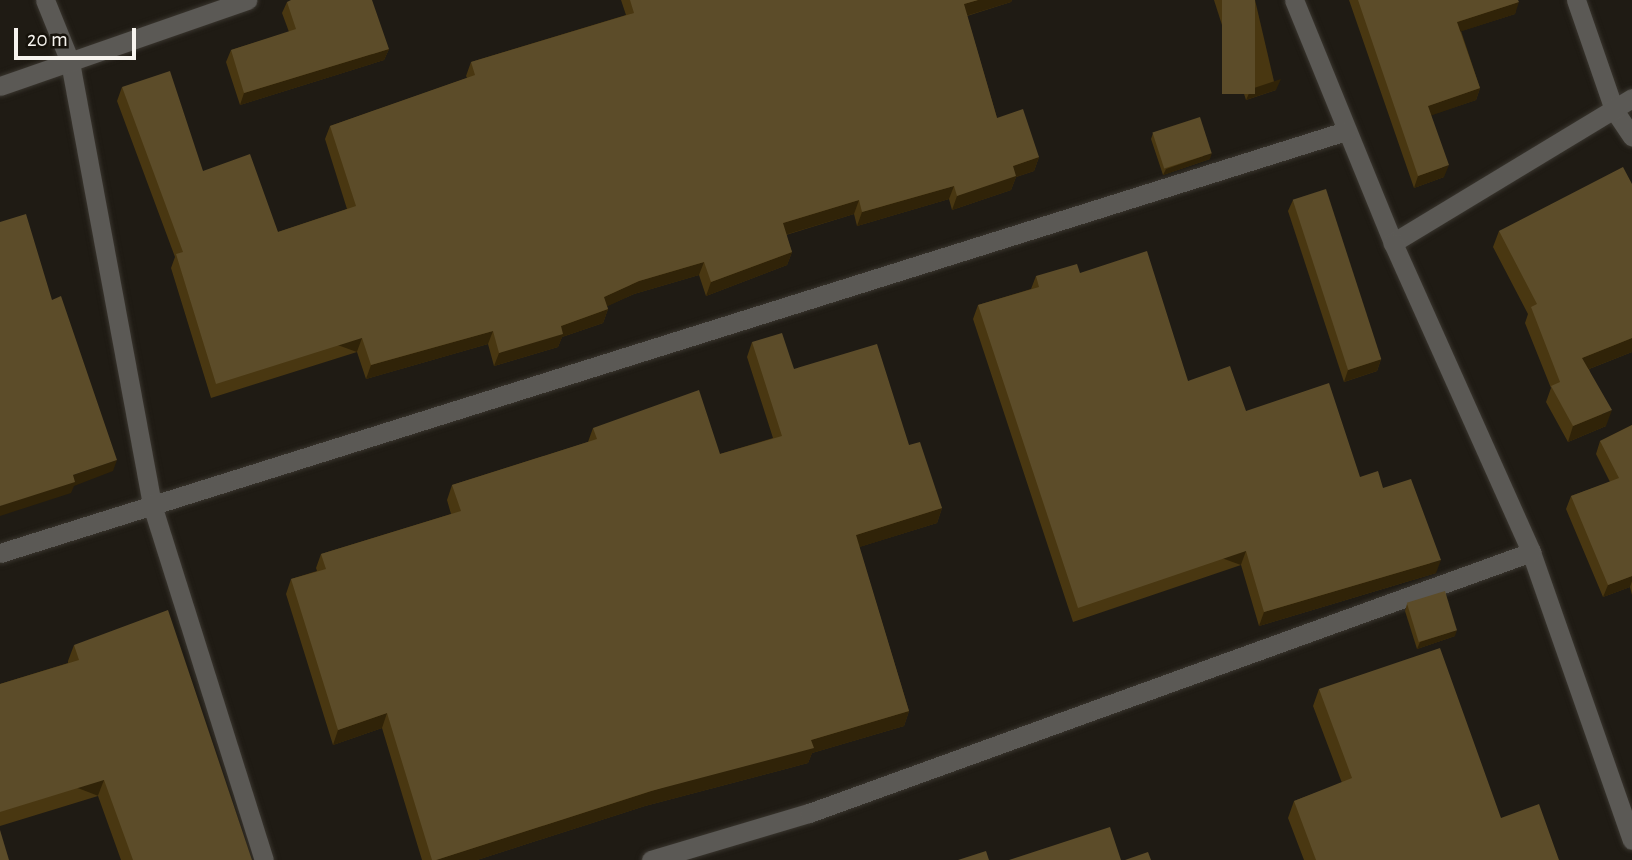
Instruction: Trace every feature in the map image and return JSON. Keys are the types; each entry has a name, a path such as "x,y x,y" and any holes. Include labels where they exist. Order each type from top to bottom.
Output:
{"street":[{"path":"45,0 69,62 152,505 264,860"},
{"path":"0,86 247,0"},
{"path":"1294,0 1393,243 1531,552 1632,840"},
{"path":"1576,0 1614,110 1632,137"},
{"path":"1393,243 1632,98"},
{"path":"0,553 1346,131"},
{"path":"651,860 809,813 1531,552"}],"building":[{"path":"372,0 389,49 244,93 231,50 296,29 287,2"},
{"path":"630,0 978,0 964,4 997,118 1023,109 1039,157 1013,166 1016,176 957,196 954,186 862,212 859,200 783,223 792,252 711,282 704,262 639,281 604,297 608,309 561,326 563,334 499,353 493,331 371,365 362,338 216,384 176,254 183,252 122,87 170,71 203,171 250,154 278,232 356,206 330,126 475,75 471,62 634,13"},
{"path":"1222,0 1255,0 1255,94 1222,94"},
{"path":"1358,0 1518,0 1519,2 1457,22 1480,88 1428,106 1449,165 1418,176"},
{"path":"1200,117 1212,153 1164,169 1152,132"},
{"path":"1623,167 1632,184 1632,338 1582,358 1612,410 1573,426 1551,386 1560,382 1531,307 1537,304 1499,231"},
{"path":"1326,189 1381,359 1348,370 1293,200"},
{"path":"26,214 52,300 61,296 117,460 73,475 75,482 0,506 0,222"},
{"path":"1147,251 1188,381 1230,366 1246,411 1329,383 1360,477 1378,471 1383,488 1411,479 1441,560 1264,612 1246,551 1078,608 978,305 1039,287 1036,276 1077,264 1080,273"},
{"path":"782,333 794,369 877,344 909,445 920,442 942,508 856,535 909,711 811,740 814,748 651,791 432,860 387,713 338,730 291,579 326,569 321,554 461,511 452,485 597,439 593,428 699,390 720,454 782,436 752,342"},
{"path":"1632,425 1632,576 1608,585 1571,496 1619,478 1600,441"},
{"path":"1445,591 1457,630 1419,642 1407,603"},
{"path":"168,610 252,860 133,860 104,780 0,812 0,684 79,660 74,645"},
{"path":"1440,648 1501,818 1539,804 1559,860 1316,860 1294,801 1352,778 1319,689"},
{"path":"1110,827 1121,860 1009,860"},
{"path":"0,830 9,860 0,860"},
{"path":"986,851 989,860 958,860"},
{"path":"1148,852 1151,860 1125,860"}]}
